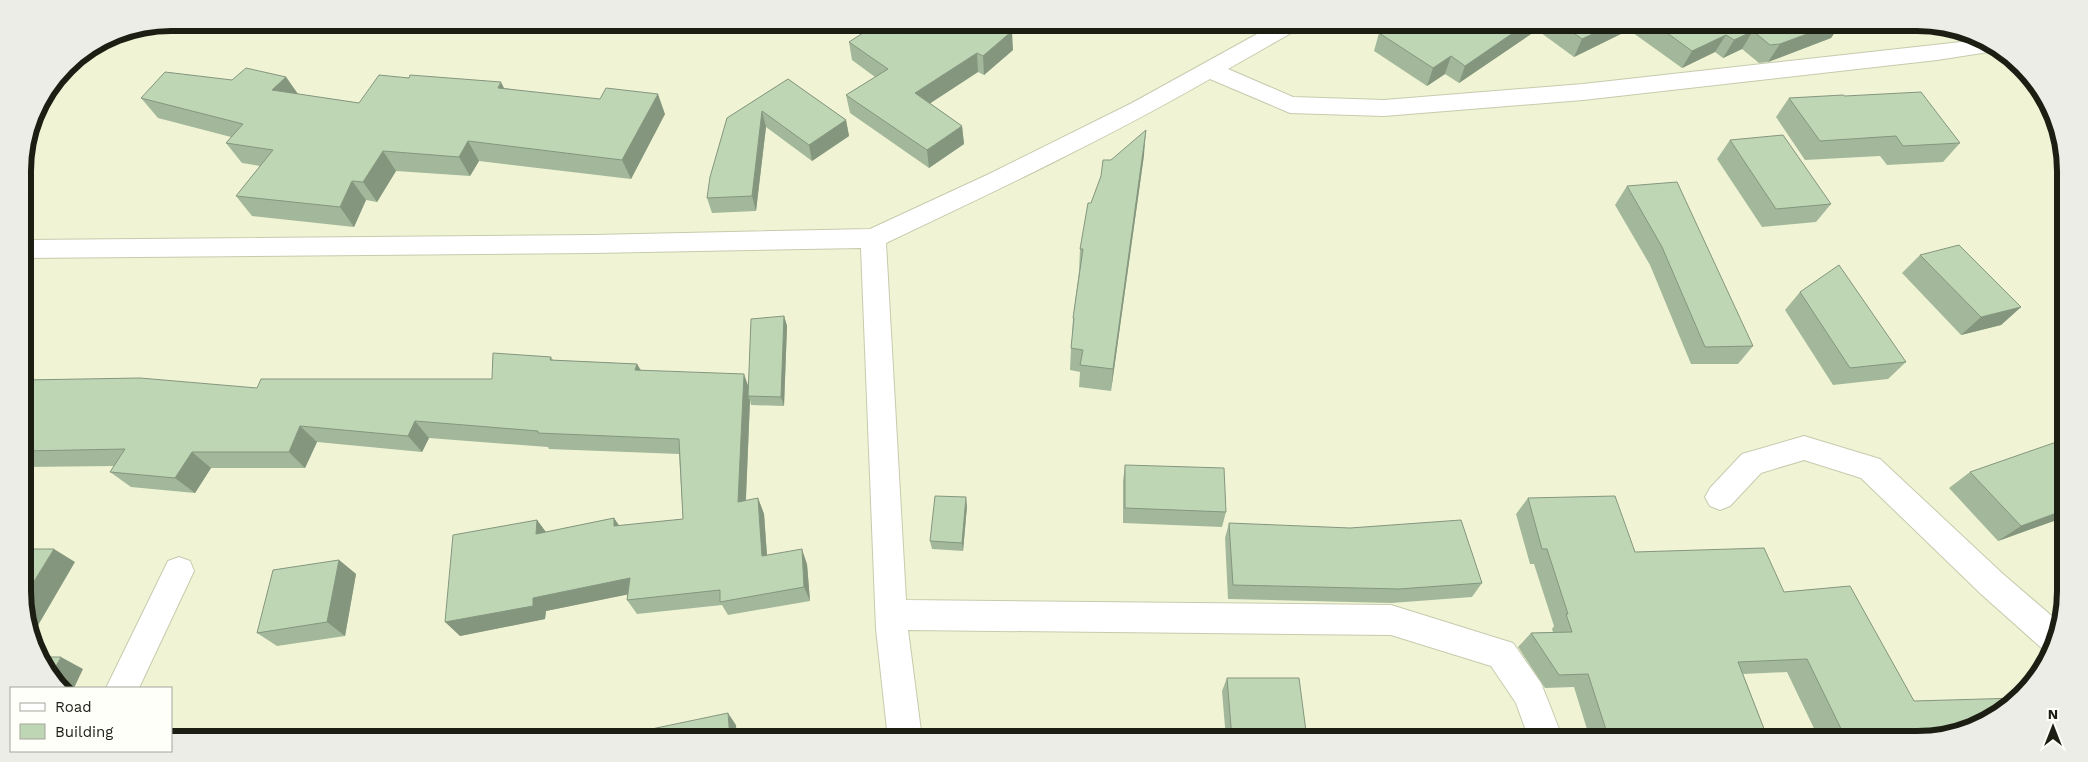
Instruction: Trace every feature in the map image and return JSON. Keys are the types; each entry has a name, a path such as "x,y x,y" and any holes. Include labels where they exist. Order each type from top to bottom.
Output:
{"street":[{"path":"32,249 593,244 873,238 1016,171 1140,109 1277,31"},
{"path":"1210,70 1290,105 1384,108 1583,92 1981,47"},
{"path":"873,238 893,612 892,628 903,731"},
{"path":"1720,496 1752,463 1804,448 1870,468 1992,584 2049,634"},
{"path":"122,687 178,571"},
{"path":"893,612 908,615 1391,620 1502,654 1529,694 1543,730"}],"building":[{"path":"866,31 900,31 904,34 908,31 1012,31 983,56 977,53 915,93 962,126 927,150 846,95 888,69 849,42"},
{"path":"1382,31 1516,31 1465,66 1451,56 1433,68 1379,33"},
{"path":"1571,31 1599,31 1582,39"},
{"path":"1664,31 1753,31 1734,40 1726,35 1692,51"},
{"path":"1753,31 1815,31 1780,44 1770,45"},
{"path":"246,68 286,77 272,90 359,103 379,75 409,78 410,75 501,82 498,88 600,99 606,88 658,94 622,160 468,141 459,157 383,151 363,182 352,181 340,207 236,196 273,150 226,143 243,124 141,98 165,72 232,80"},
{"path":"788,79 846,120 809,145 762,111 752,196 707,198 710,177 727,118"},
{"path":"1921,92 1960,143 1903,146 1896,136 1820,141 1789,98 1845,96"},
{"path":"1146,130 1113,369 1080,365 1083,350 1071,348 1073,318 1083,249 1080,249 1088,203 1091,203 1101,176 1103,160 1111,160"},
{"path":"1783,135 1831,204 1776,209 1730,140"},
{"path":"1677,182 1753,346 1705,347 1662,247 1627,186"},
{"path":"1959,245 2021,307 1981,317 1920,255"},
{"path":"1839,265 1906,362 1850,368 1800,292"},
{"path":"784,316 781,397 748,396 751,319"},
{"path":"493,353 551,357 550,360 637,364 635,370 744,374 738,502 758,498 762,556 802,549 804,587 720,602 720,590 627,600 630,578 533,598 533,606 445,622 453,535 537,520 536,534 614,518 614,526 683,519 679,439 538,433 538,431 415,421 408,436 300,426 289,452 192,452 175,478 110,472 125,449 31,451 31,380 140,378 257,388 261,379 492,379"},
{"path":"2057,442 2057,513 2021,526 1970,472"},
{"path":"1125,465 1224,468 1226,512 1125,508"},
{"path":"935,496 966,497 962,543 930,541"},
{"path":"1615,496 1635,552 1764,548 1784,592 1850,586 1914,701 2006,698 1987,712 1970,720 1944,728 1926,730 1842,730 1807,659 1738,662 1765,730 1606,730 1588,674 1559,675 1531,633 1572,632 1547,549 1542,549 1528,498"},
{"path":"1461,520 1482,583 1399,589 1233,585 1229,523 1350,528"},
{"path":"31,549 54,549 31,586"},
{"path":"339,560 327,622 257,633 273,570"},
{"path":"48,657 61,657 55,669"},
{"path":"1227,678 1299,678 1306,730 1231,730"},
{"path":"728,713 729,731 643,731"}]}
